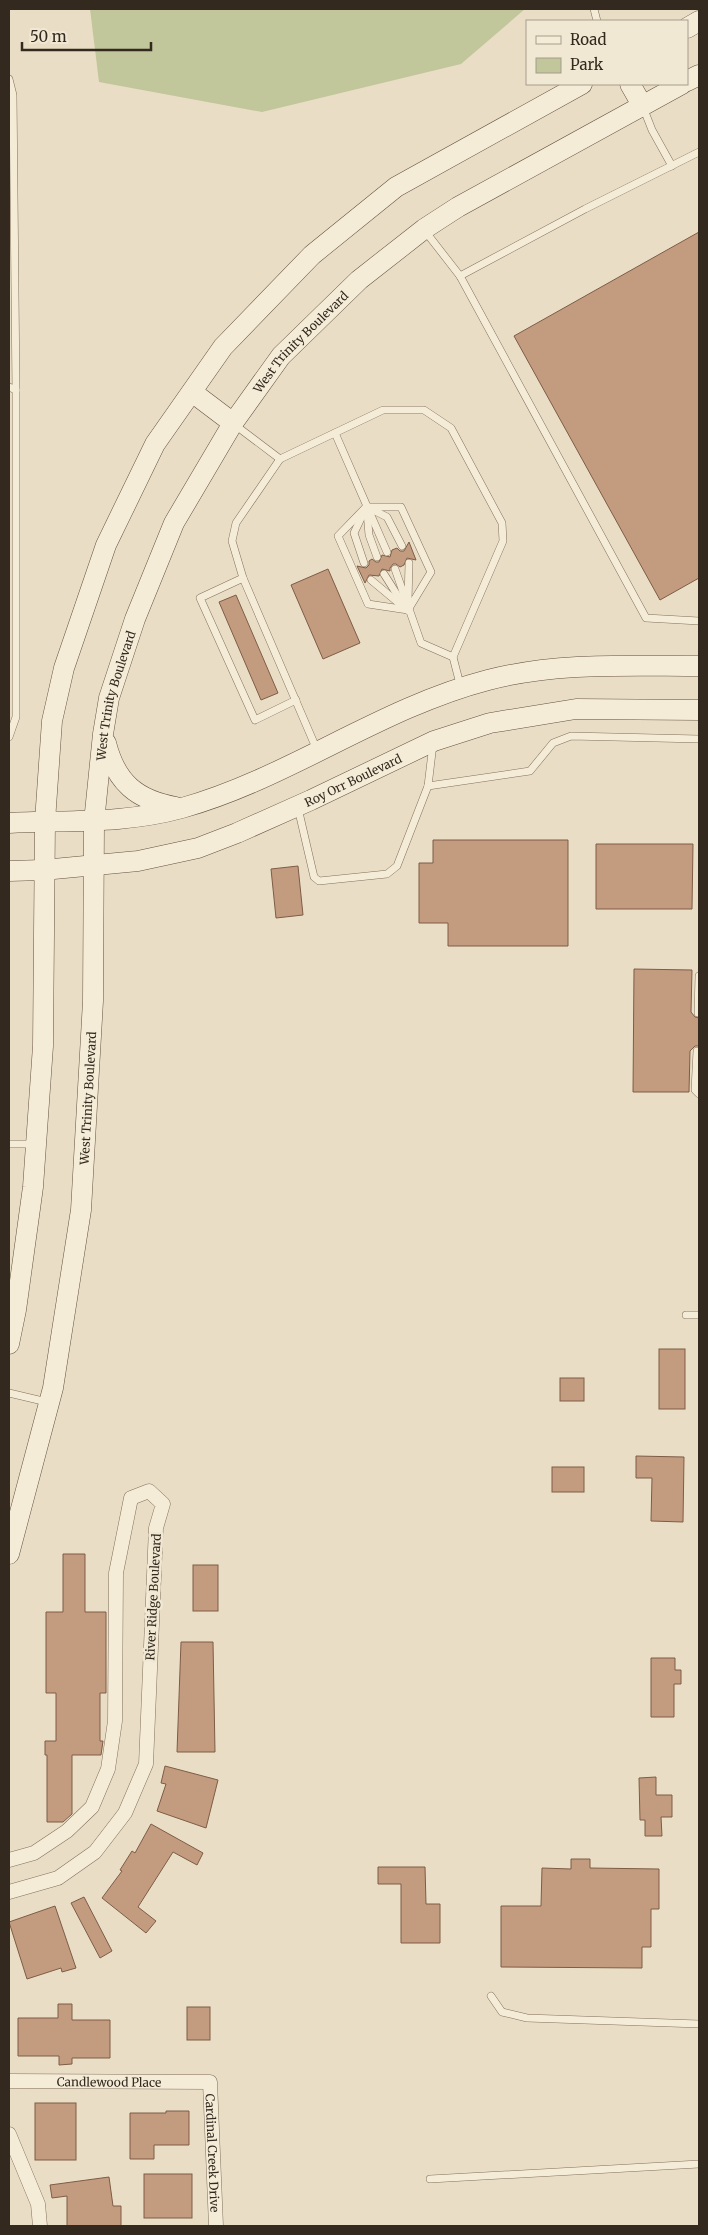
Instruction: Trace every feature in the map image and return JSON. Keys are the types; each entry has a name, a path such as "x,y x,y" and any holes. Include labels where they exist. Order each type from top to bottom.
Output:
{"main road":[{"path":"688,27 699,20"},
{"path":"9,1344 28,1230 43,1046 44,821 52,721 64,668 106,545 155,444 223,347 312,254 396,188 580,85"},
{"path":"631,85 642,104"},
{"name":"West Trinity Boulevard","path":"9,1554 49,1403 66,1318 83,1191 94,1002 94,822 109,698 135,619 174,523 233,423 281,356 359,280 424,229 458,207 642,104 680,85"},
{"path":"192,392 233,423"},
{"path":"9,823 44,821 94,822 135,818 181,808 226,794 295,763 381,719 489,679 542,669 618,666 699,666"},
{"name":"Roy Orr Boulevard","path":"9,871 43,870 138,861 198,848 238,834 434,742 490,723 576,708 699,710"},
{"path":"104,734 109,758 120,778 136,793 154,803 181,808"}],"street":[{"name":"River Ridge Boulevard","path":"9,1860 34,1853 67,1831 92,1807 108,1769 115,1721 116,1573 131,1498 149,1491 163,1504 156,1528 146,1764 125,1813 96,1852 58,1878 9,1892"},
{"name":"Candlewood Place","path":"9,2080 210,2082"},
{"name":"Cardinal Creek Drive","path":"210,2082 216,2226"},
{"path":"9,2134 38,2204 40,2226"}],"lane":[{"path":"9,79 13,95 12,498 16,717 9,737"},
{"path":"642,104 652,130 672,166"},
{"path":"460,276 585,209 699,152"},
{"path":"424,229 460,276 646,618 699,621"},
{"path":"318,751 243,578 232,541 236,523 280,459 383,410 424,410 451,428 502,524 503,542 453,657 461,688"},
{"path":"233,423 280,459"},
{"path":"335,433 387,552"},
{"path":"366,507 387,517 402,546"},
{"path":"366,507 369,535 377,557"},
{"path":"364,563 354,533 366,507"},
{"path":"366,507 401,507 431,572 408,610 368,604 338,536 366,507"},
{"path":"408,563 408,610"},
{"path":"395,569 421,643 453,657"},
{"path":"384,574 408,610"},
{"path":"243,578 200,598 255,720 296,700"},
{"path":"371,580 408,610"},
{"path":"428,786 530,770 552,743 571,736 699,739"},
{"path":"298,806 314,878 320,881 388,874 397,866 428,786 434,742"},
{"path":"698,1012 699,976"},
{"path":"697,1051 695,1090 699,1094"},
{"path":"9,1144 36,1144"},
{"path":"686,1315 699,1315"},
{"path":"9,1392 49,1403"},
{"path":"491,1996 502,2012 527,2018 699,2024"},
{"path":"430,2179 699,2164"}],"green space":[{"path":"90,9 525,9 461,64 262,112 99,82"}],"building":[{"path":"699,232 699,578 660,600 514,336"},
{"path":"409,542 416,560 407,558 404,565 400,567 393,564 390,571 382,569 379,576 369,575 365,583 357,566 366,568 372,559 379,562 382,555 390,557 392,550 397,548 400,551 404,551"},
{"path":"328,569 360,643 323,659 291,585"},
{"path":"236,595 278,693 261,700 219,602"},
{"path":"433,840 568,840 568,946 448,946 448,923 419,923 419,863 433,863"},
{"path":"596,844 693,844 692,909 596,909"},
{"path":"298,866 303,915 276,918 271,869"},
{"path":"634,969 692,970 691,1012 695,1017 699,1018 699,1046 695,1046 690,1051 689,1092 633,1092"},
{"path":"659,1349 685,1349 685,1409 659,1409"},
{"path":"560,1378 584,1378 584,1401 560,1401"},
{"path":"636,1456 684,1457 683,1522 651,1521 652,1478 636,1478"},
{"path":"552,1467 584,1467 584,1492 552,1492"},
{"path":"63,1554 85,1554 85,1612 106,1612 106,1693 100,1693 100,1741 103,1741 101,1755 72,1755 72,1814 63,1822 47,1822 47,1755 45,1755 45,1741 56,1741 56,1693 46,1693 46,1612 63,1612"},
{"path":"193,1565 218,1565 218,1611 193,1611"},
{"path":"181,1642 213,1642 215,1752 177,1752"},
{"path":"651,1658 675,1658 675,1670 681,1670 681,1684 674,1684 674,1717 651,1717"},
{"path":"165,1766 218,1780 206,1828 157,1811 166,1784 161,1783"},
{"path":"656,1777 656,1795 672,1795 672,1817 661,1817 662,1836 645,1836 645,1820 640,1820 639,1778"},
{"path":"151,1824 203,1853 197,1865 173,1852 138,1907 156,1921 146,1933 102,1898 122,1871 120,1870 132,1851 135,1853"},
{"path":"571,1859 590,1859 590,1868 659,1869 659,1909 651,1909 651,1947 642,1947 642,1968 501,1967 501,1906 541,1906 542,1868 571,1869"},
{"path":"378,1867 425,1867 426,1904 440,1904 440,1943 401,1943 401,1884 378,1884"},
{"path":"84,1897 112,1951 100,1958 71,1903"},
{"path":"55,1906 76,1968 62,1972 61,1968 27,1979 9,1922"},
{"path":"58,2004 72,2004 72,2020 110,2020 110,2058 72,2058 72,2064 59,2065 59,2056 18,2056 18,2018 58,2018"},
{"path":"187,2007 210,2007 210,2040 187,2040"},
{"path":"35,2103 76,2103 76,2160 35,2160"},
{"path":"166,2111 189,2111 189,2145 154,2145 154,2159 130,2159 130,2113 166,2113"},
{"path":"144,2174 192,2174 192,2218 144,2218"},
{"path":"109,2177 113,2206 121,2206 121,2226 67,2226 67,2196 52,2198 50,2185"}]}
